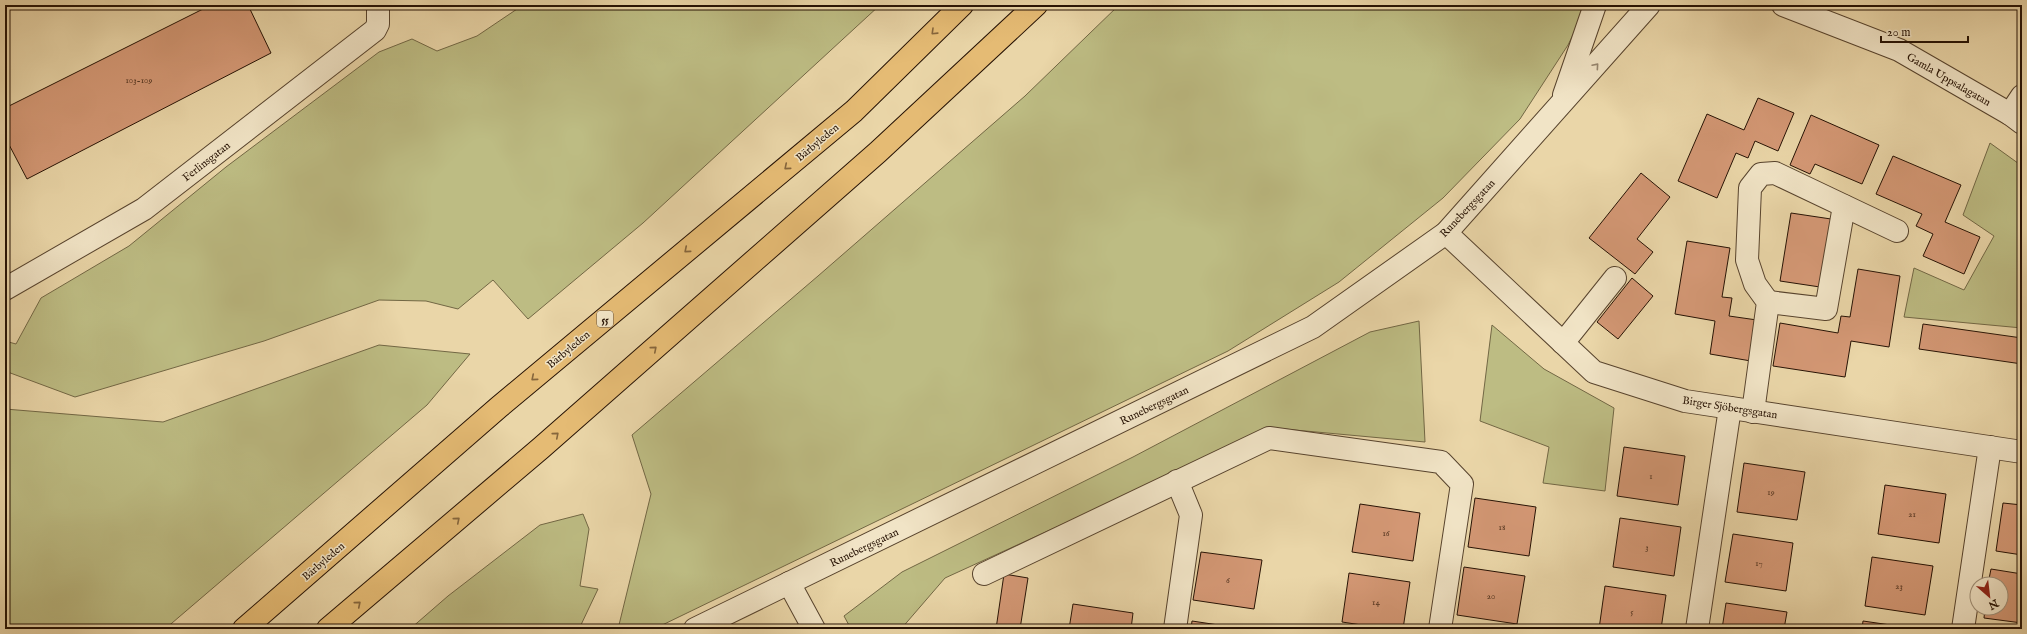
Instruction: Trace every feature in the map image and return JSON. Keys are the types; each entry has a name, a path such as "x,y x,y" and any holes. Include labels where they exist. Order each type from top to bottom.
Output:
{"main road":[{"name":"Bärbyleden","path":"244,629 499,407 854,111 962,5"},
{"path":"328,629 541,448 878,152 1036,5"}],"street":[{"name":"Ferlinsgatan","path":"5,289 144,209 375,30 378,24 378,5"},
{"name":"Runebergsgatan","path":"1561,105 1594,5"},
{"name":"Runebergsgatan","path":"695,629 1313,327 1446,233 1649,5"},
{"name":"Gamla Uppsalagatan","path":"1783,5 1899,50 2016,118"},
{"path":"2016,118 2022,96"},
{"path":"1753,412 1768,302 1755,284 1747,260 1750,188 1760,174 1775,173 1897,231"},
{"path":"1768,302 1826,309 1844,206"},
{"name":"Birger Sjöbergsgatan","path":"1446,233 1594,372 1685,401 2022,452"},
{"path":"1563,343 1615,278"},
{"path":"1697,629 1730,408"},
{"path":"984,574 1269,438 1441,462 1462,484 1440,629"},
{"path":"1963,629 1990,447"},
{"path":"1175,629 1191,515 1176,482"},
{"path":"789,583 814,629"}],"shaded area":[{"path":"523,5 880,5 643,223 528,319 493,280 458,309 426,301 379,300 264,341 75,397 5,371 5,341 16,344 41,298 129,246 226,167 379,52 412,39 437,51 477,36"},
{"path":"1119,5 1583,5 1583,15 1568,45 1520,119 1443,198 1339,282 1228,351 654,629 618,629 651,494 632,435 1025,96"},
{"path":"1990,143 2022,166 2022,328 1904,317 1914,268 1964,290 1994,236 1963,215"},
{"path":"1419,321 1425,442 1273,428 945,578 901,629 851,629 844,616 902,572 1133,457 1370,332"},
{"path":"1492,325 1544,369 1614,408 1605,491 1543,483 1549,447 1480,421"},
{"path":"379,345 470,354 427,405 165,629 5,629 5,409 163,422"},
{"path":"583,514 589,529 580,586 598,589 579,629 410,629 448,596 540,525"}],"building":[{"path":"211,5 248,5 271,53 27,179 5,137 5,108"},
{"path":"1758,98 1794,113 1778,151 1755,141 1748,158 1736,153 1717,198 1678,181 1707,114 1744,130"},
{"path":"1811,115 1879,145 1862,184 1815,164 1810,174 1790,165"},
{"path":"1893,156 1961,185 1945,222 1980,237 1964,274 1923,256 1933,234 1916,226 1922,214 1876,194"},
{"path":"1641,173 1670,197 1637,239 1653,252 1635,274 1589,238"},
{"path":"1791,213 1831,219 1820,287 1780,281"},
{"path":"1687,241 1730,248 1722,297 1732,298 1729,316 1757,320 1751,361 1710,354 1715,321 1675,314"},
{"path":"1858,269 1900,276 1889,347 1851,341 1845,377 1773,366 1780,323 1838,333 1841,316 1850,317"},
{"path":"1632,278 1653,296 1618,339 1597,322"},
{"path":"1923,324 2022,338 2022,364 1919,349"},
{"path":"1624,447 1685,456 1678,505 1617,496"},
{"path":"1744,463 1805,472 1797,520 1737,512"},
{"path":"1885,485 1946,494 1939,543 1878,534"},
{"path":"1475,498 1536,507 1529,556 1468,547"},
{"path":"2003,503 2022,505 2022,555 1996,551"},
{"path":"1360,504 1420,513 1413,561 1352,552"},
{"path":"1620,518 1681,527 1674,576 1613,567"},
{"path":"1733,534 1793,543 1786,591 1725,582"},
{"path":"1201,552 1262,560 1254,609 1193,600"},
{"path":"1872,557 1933,566 1925,615 1865,606"},
{"path":"1464,567 1525,576 1517,624 1457,615"},
{"path":"1991,569 2022,574 2022,623 1984,618 1984,616 2009,616 2009,576 1990,576"},
{"path":"1349,573 1410,582 1403,629 1388,629 1342,622"},
{"path":"1004,574 1028,578 1020,629 996,629"},
{"path":"1605,586 1666,595 1661,629 1599,629"},
{"path":"1726,603 1787,612 1784,629 1722,629"},
{"path":"1073,604 1133,613 1131,629 1069,629"},
{"path":"1192,621 1245,629 1191,629"},
{"path":"1863,621 1918,629 1862,629"}]}
